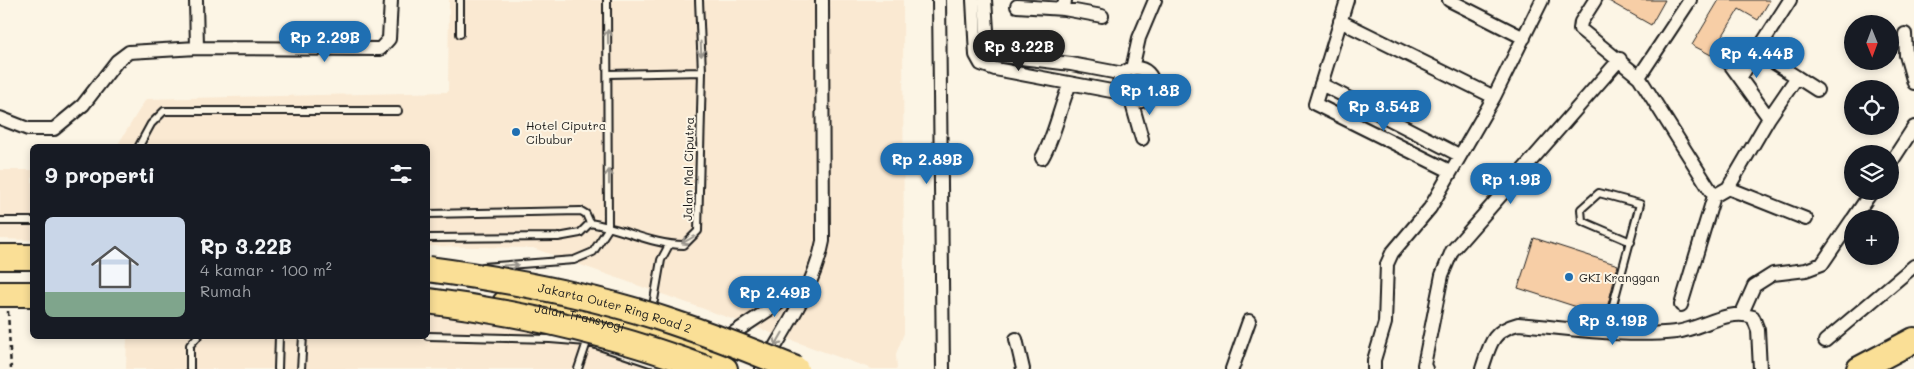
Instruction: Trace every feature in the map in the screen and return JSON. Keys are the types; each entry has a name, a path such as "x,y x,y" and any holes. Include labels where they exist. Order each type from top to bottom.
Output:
{"highway":[{"path":"0,258 30,258"},
{"path":"430,268 463,270 562,282 653,306 723,340 762,369"},
{"name":"Jakarta Outer Ring Road 2","path":"430,268 502,278 671,321 796,369"},
{"path":"2,293 30,293"},
{"path":"430,300 496,310 579,329 661,351 700,364"},
{"name":"Jalan Transyogi","path":"430,300 506,303 556,310 645,333 700,364 725,369"},
{"path":"1859,369 1914,340"}],"street":[{"path":"196,0 197,48"},
{"path":"0,118 28,129 54,129 83,105 117,61 129,52 197,48 380,49 389,39 391,0"},
{"path":"762,369 812,282 823,241 822,0"},
{"path":"939,0 943,369"},
{"path":"973,0 976,55 981,64 1141,101 1149,96 1153,82 1146,71 1128,71 995,55 988,45 985,0"},
{"path":"1142,139 1127,97 1120,84 1128,71 1155,0"},
{"path":"1348,0 1315,104 1450,171"},
{"path":"1449,0 1524,38"},
{"path":"1374,369 1374,360 1385,323 1387,264 1400,242 1430,208 1459,155 1494,98 1542,0"},
{"path":"1595,0 1581,22 1580,29 1620,59 1639,77 1714,196"},
{"path":"1639,77 1690,0"},
{"path":"1740,78 1790,0"},
{"path":"1017,6 1065,5 1102,16"},
{"path":"1340,21 1494,98"},
{"path":"1905,34 1906,55 1914,83"},
{"path":"1756,51 1818,90"},
{"path":"1724,56 1769,118"},
{"path":"1426,369 1424,365 1442,275 1452,251 1620,59"},
{"path":"1682,305 1714,196 1728,188 1769,118 1797,77"},
{"path":"1042,158 1050,146 1060,107 1070,84"},
{"path":"1321,84 1459,155"},
{"path":"1899,150 1914,128"},
{"path":"1728,188 1806,219"},
{"path":"1742,313 1754,286 1773,274 1806,270 1822,264 1844,232"},
{"path":"1825,341 1914,266"},
{"path":"723,340 812,282"},
{"path":"1482,369 1491,340 1506,328 1518,324 1640,335 1678,332 1742,313 1753,317 1758,330 1760,369"},
{"path":"1232,369 1249,321"},
{"path":"1016,338 1023,369"}],"lane":[{"path":"460,0 460,34"},
{"path":"463,270 574,260 593,252 609,226 607,0"},
{"name":"Jalan Mal Ciputra","path":"669,245 684,245 698,231 702,72 699,0"},
{"path":"609,74 702,72"},
{"path":"140,144 151,124 164,111 398,111"},
{"path":"1606,331 1631,242 1640,204 1598,193 1581,209 1582,221 1631,242"},
{"path":"430,214 581,212 586,214 590,223"},
{"path":"0,221 30,221"},
{"path":"590,223 609,226 669,245 662,260 653,306"},
{"path":"430,238 558,237 580,233 590,223"},
{"path":"430,336 550,339 587,342 650,363 661,364 664,359 645,333"},
{"path":"190,369 190,345 195,339"},
{"path":"278,369 279,339"},
{"path":"301,369 303,339"},
{"path":"578,369 587,342"}],"path":[{"path":"2,293 11,369"}],"shaded area":[{"path":"449,0 903,0 904,333 896,354 897,369 872,369 533,248 430,246 430,144 118,144 146,99 448,92"},
{"path":"0,170 30,170 30,240 0,239"},
{"path":"430,314 530,327 674,369 126,369 127,339 430,339"}],"building":[{"path":"1607,0 1665,0 1651,25"},
{"path":"1719,0 1770,0 1758,20 1739,9 1711,55 1692,45"},
{"name":"GKI Kranggan","path":"1534,238 1618,265 1605,316 1518,288"}],"place":[{"name":"Hotel Ciputra Cibubur","path":"516,132"},
{"name":"GKI Kranggan","path":"1569,277"}]}
